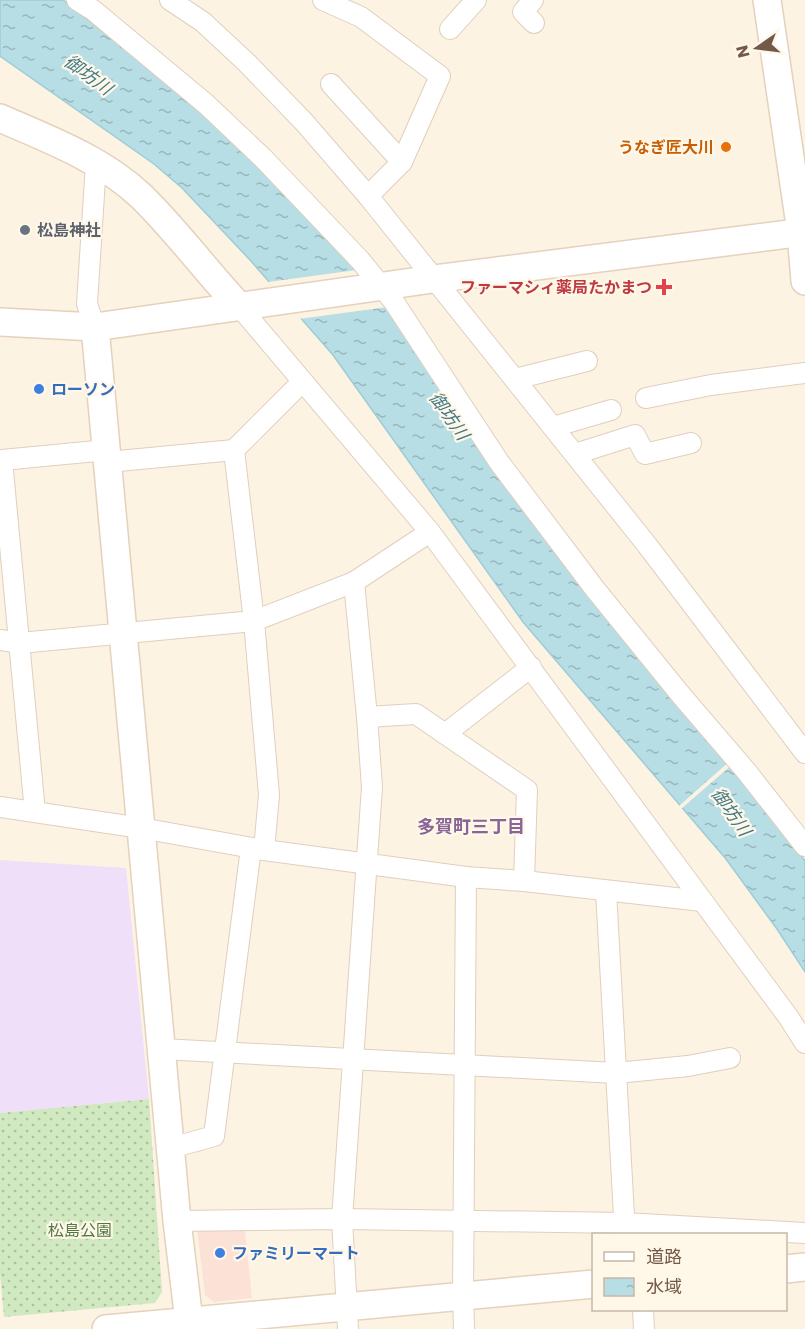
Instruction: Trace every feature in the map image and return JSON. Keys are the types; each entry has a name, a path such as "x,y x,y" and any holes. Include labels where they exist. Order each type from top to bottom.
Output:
{"street":[{"path":"77,0 93,10 206,104 271,167 360,260 394,302 499,462 540,517 595,589 747,772 805,846"},
{"path":"170,0 203,22 247,63 304,122 368,196 553,427 805,753"},
{"path":"323,0 361,17 440,76 402,162 368,196"},
{"path":"450,29 476,0"},
{"path":"533,0 523,12 534,23"},
{"path":"767,0 803,232 805,281"},
{"path":"331,84 402,162"},
{"path":"0,118 96,163 140,195 239,306 430,532 789,1018 805,1044"},
{"path":"96,163 87,304 95,327 177,1221 190,1325"},
{"path":"0,322 95,327 380,286 803,232"},
{"path":"515,379 587,361"},
{"path":"646,398 711,385 805,373"},
{"path":"35,812 1,460 234,450 302,382"},
{"path":"553,427 611,410"},
{"path":"574,454 635,435 645,454 691,443"},
{"path":"171,1148 214,1136 257,849 269,795 254,621 234,450"},
{"path":"0,640 20,643 254,621 354,582 430,532"},
{"path":"347,1318 342,1219 372,787 368,717 354,582"},
{"path":"445,734 531,667"},
{"path":"368,717 416,714 527,790 524,881"},
{"path":"0,807 141,828 257,849 366,864 702,902"},
{"path":"464,1329 466,877"},
{"path":"606,891 625,1229"},
{"path":"162,1049 616,1073 688,1066 730,1058"},
{"path":"177,1221 342,1219 805,1233"},
{"path":"787,1269 805,1267"},
{"path":"106,1329 347,1318 463,1295 592,1284"},
{"path":"643,1311 644,1329"}],"shaded area":[{"path":"0,860 126,868 149,1099 0,1113"},
{"path":"197,1229 245,1231 252,1298 214,1302 205,1295"}],"green space":[{"name":"松島公園","path":"149,1099 162,1292 155,1303 4,1317 0,1273 0,1113"}],"water":[{"name":"御坊川","path":"0,0 63,0 199,107 353,260 805,861 805,972 726,859 523,622 333,355 250,260 182,188 154,164 0,56"}],"pier":[{"path":"364,269 395,306 299,319 268,282"},
{"path":"731,760 734,763 681,809 679,806"}],"place":[{"name":"うなぎ匠大川","path":"726,147"},
{"name":"松島神社","path":"25,230"},
{"name":"ファーマシィ薬局たかまつ","path":"664,287"},
{"name":"ローソン","path":"39,389"},
{"name":"ファミリーマート","path":"220,1253"}],"district":[{"name":"多賀町三丁目","path":"471,827"}]}
